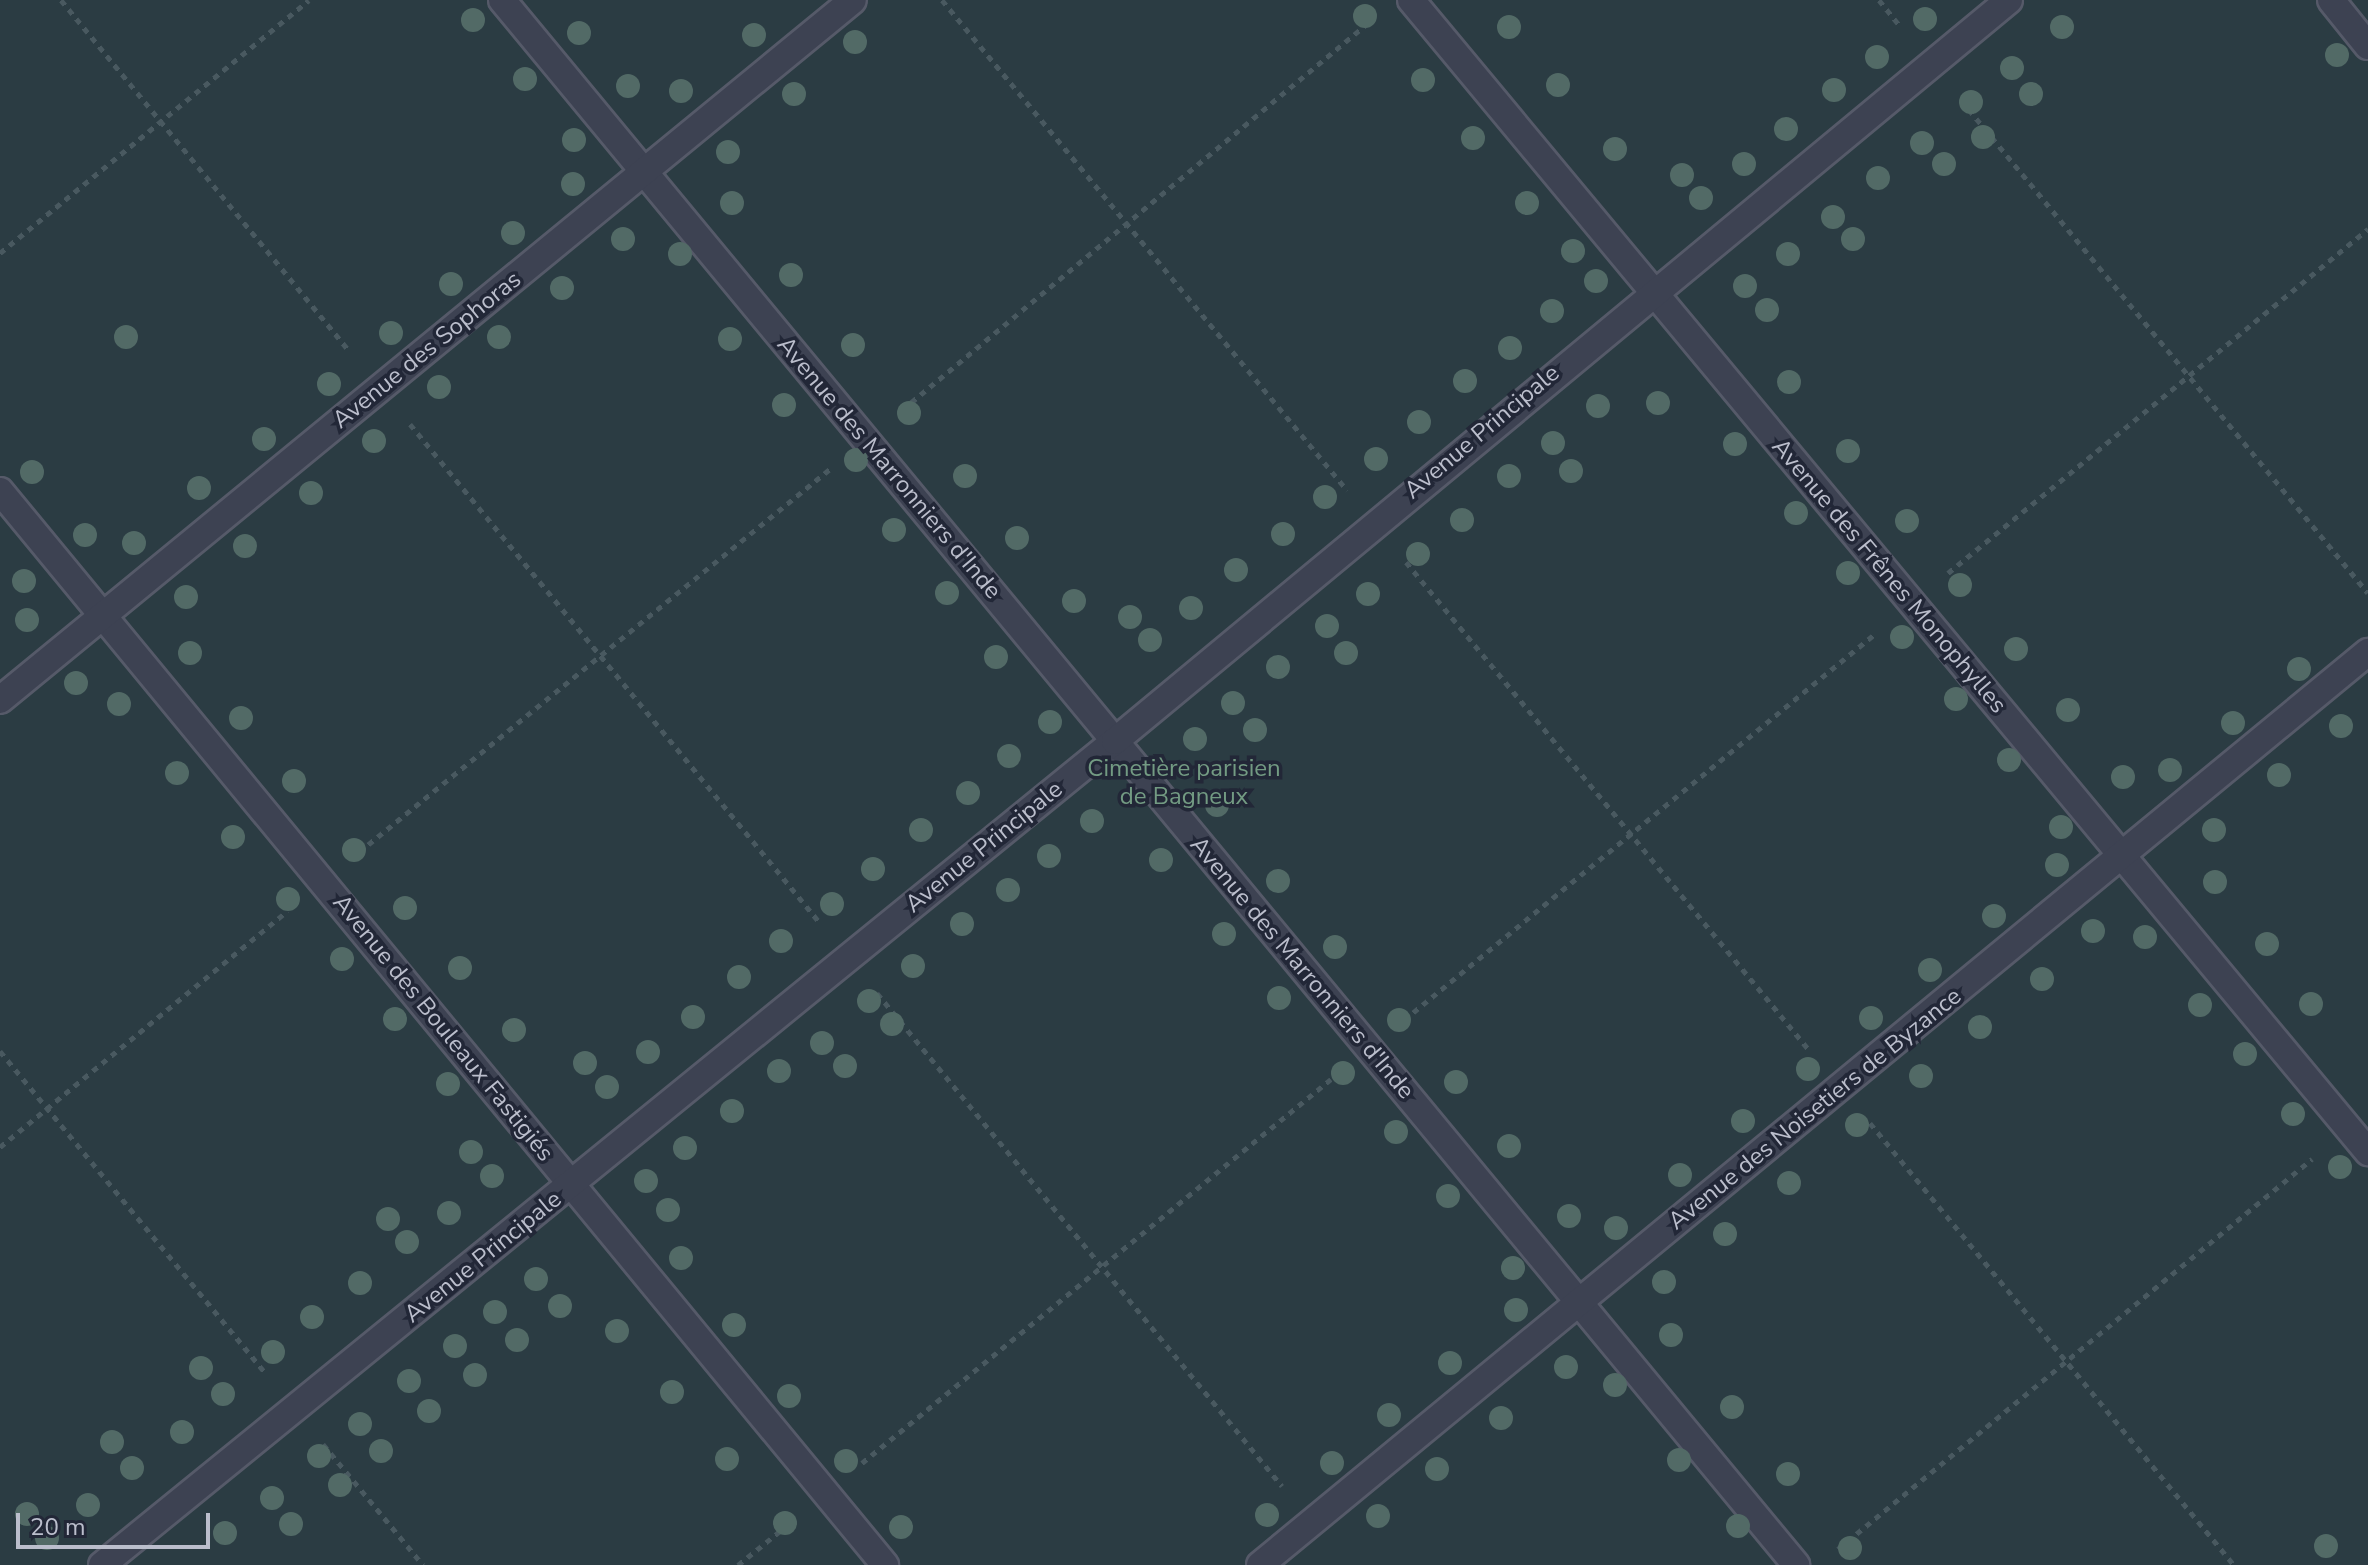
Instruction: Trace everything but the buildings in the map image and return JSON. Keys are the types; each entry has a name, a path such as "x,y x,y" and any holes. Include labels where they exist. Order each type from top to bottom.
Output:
{"lane":[{"name":"Avenue des Marronniers d'Inde","path":"502,0 1796,1565"},
{"name":"Avenue des Sophoras","path":"0,700 853,0"},
{"name":"Avenue des Frênes Monophylles","path":"1411,0 2368,1152"},
{"name":"Avenue Principale","path":"102,1565 296,1411 847,957 1115,741 1373,522 2009,0"},
{"path":"2331,0 2368,46"},
{"name":"Avenue des Bouleaux Fastigiés","path":"0,491 885,1565"},
{"name":"Avenue des Noisetiers de Byzance","path":"1260,1565 2123,857 2368,652"}],"path":[{"path":"61,0 1312,1522"},
{"path":"0,253 309,0"},
{"path":"942,0 2234,1565"},
{"path":"1879,0 2368,593"},
{"path":"0,1147 866,440 1371,20"},
{"path":"738,1565 2368,229"},
{"path":"0,1051 423,1565"},
{"path":"1831,1555 2348,1129"}],"green space":[{"name":"Cimetière parisien de Bagneux","path":"0,0 2368,0 2368,1565 0,1565"}]}
